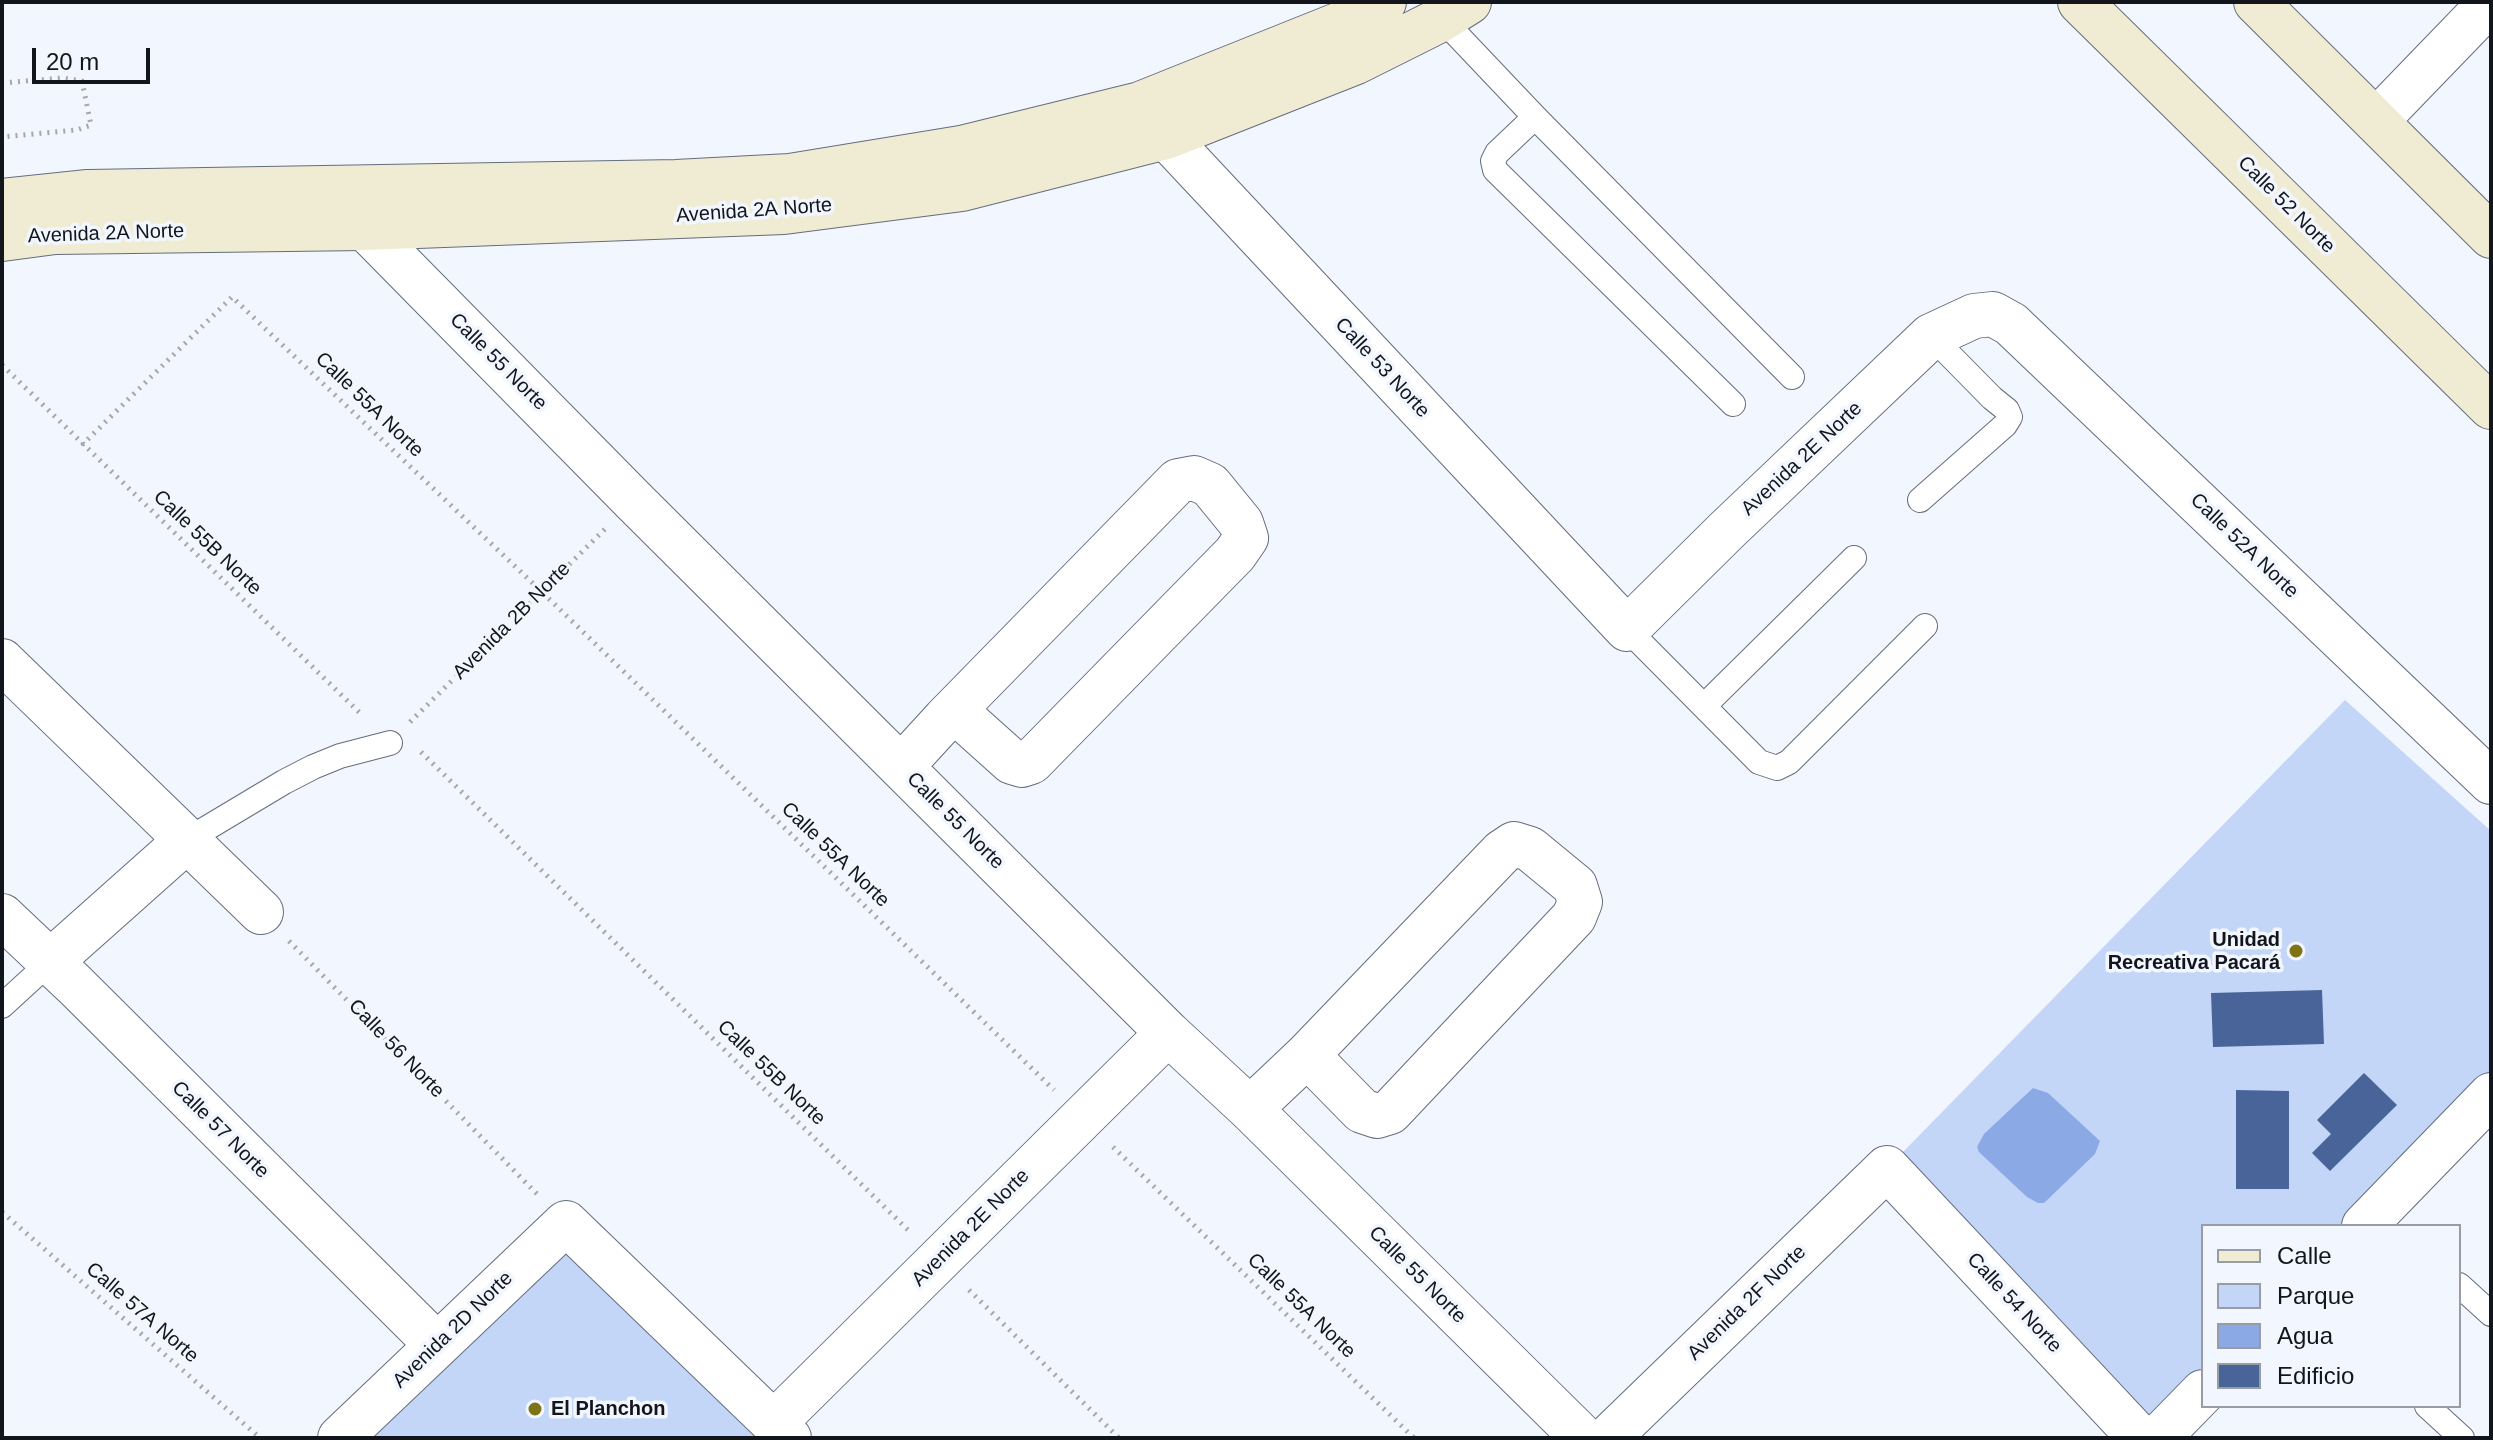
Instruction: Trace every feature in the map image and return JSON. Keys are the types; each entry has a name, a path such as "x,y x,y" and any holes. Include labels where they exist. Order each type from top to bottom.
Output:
{"main road":[{"name":"Avenida 2A Norte","path":"2,201 88,192 676,182 790,176 1153,120 1384,2"},
{"name":"Calle 52 Norte","path":"2078,2 2491,407"},
{"path":"2256,2 2491,236"},
{"name":"Avenida 2A Norte","path":"2,239 55,232 365,228 784,212 962,189 1153,120 1356,62 1456,11"}],"street":[{"path":"2376,121 2491,2"},
{"name":"Calle 53 Norte","path":"1153,120 1627,629"},
{"name":"Calle 55 Norte","path":"345,189 365,228 633,500 1168,1033 1250,1109 1583,1438"},
{"name":"Avenida 2E Norte","path":"1627,629 1931,336 1974,316 1993,314"},
{"name":"Calle 52A Norte","path":"1993,314 2011,324 2491,782"},
{"path":"901,767 954,710 1178,481 1194,478 1210,485 1241,523 1246,538 1235,554 1031,762 1022,765 1012,762 954,710"},
{"path":"2,661 261,912"},
{"path":"50,962 187,840"},
{"path":"1250,1109 1307,1055 1502,852 1514,844 1530,849 1575,886 1580,902 1574,917 1390,1112 1377,1116 1362,1111 1307,1055"},
{"name":"Calle 57 Norte","path":"2,916 437,1345"},
{"name":"Avenida 2E Norte","path":"782,1430 938,1259 1168,1033"},
{"path":"2380,1221 2491,1095"},
{"name":"Avenida 2F Norte","path":"1608,1438 1887,1168"},
{"name":"Calle 54 Norte","path":"1887,1168 2140,1438"},
{"path":"566,1223 782,1430"},
{"name":"Avenida 2D Norte","path":"340,1438 566,1223"},
{"path":"2158,1438 2201,1394"}],"lane":[{"path":"1456,11 1535,117 1792,377"},
{"path":"1535,117 1497,153 1493,161 1495,170 1733,404"},
{"path":"1920,500 2005,425 2010,417 2007,410 1931,336"},
{"path":"1705,705 1854,558"},
{"path":"1627,629 1759,762 1777,768 1789,762 1925,626"},
{"path":"187,840 313,767 396,737"},
{"path":"2,1006 50,962"},
{"path":"2461,1287 2491,1314"},
{"path":"2429,1408 2462,1438"}],"path":[{"path":"2,83 62,78 82,81 91,125 77,130 2,137"},
{"name":"Calle 55A Norte","path":"82,445 232,297 542,592 1414,1438"},
{"name":"Calle 55B Norte","path":"2,365 82,445 396,737 938,1259 1119,1438"},
{"name":"Avenida 2B Norte","path":"396,737 633,500"},
{"name":"Calle 56 Norte","path":"261,912 566,1223"},
{"name":"Calle 57A Norte","path":"2,1212 260,1438"}],"green space":[{"name":"Unidad Recreativa Pacará","path":"2345,700 2491,831 2491,1071 2341,1224 2201,1224 2201,1370 2154,1419 1903,1152"},
{"path":"566,1223 759,1438 344,1438"}],"water":[{"path":"2033,1088 2048,1093 2100,1141 2095,1154 2044,1203 2027,1197 1977,1147 1984,1134"}],"building":[{"path":"2322,990 2324,1044 2213,1047 2211,993"},
{"path":"2364,1073 2397,1105 2330,1171 2312,1153 2331,1134 2317,1120"},
{"path":"2236,1090 2289,1091 2289,1189 2236,1189"}],"place":[{"name":"Unidad Recreativa Pacará","path":"2296,951"},
{"name":"El Planchon","path":"535,1409"}]}
